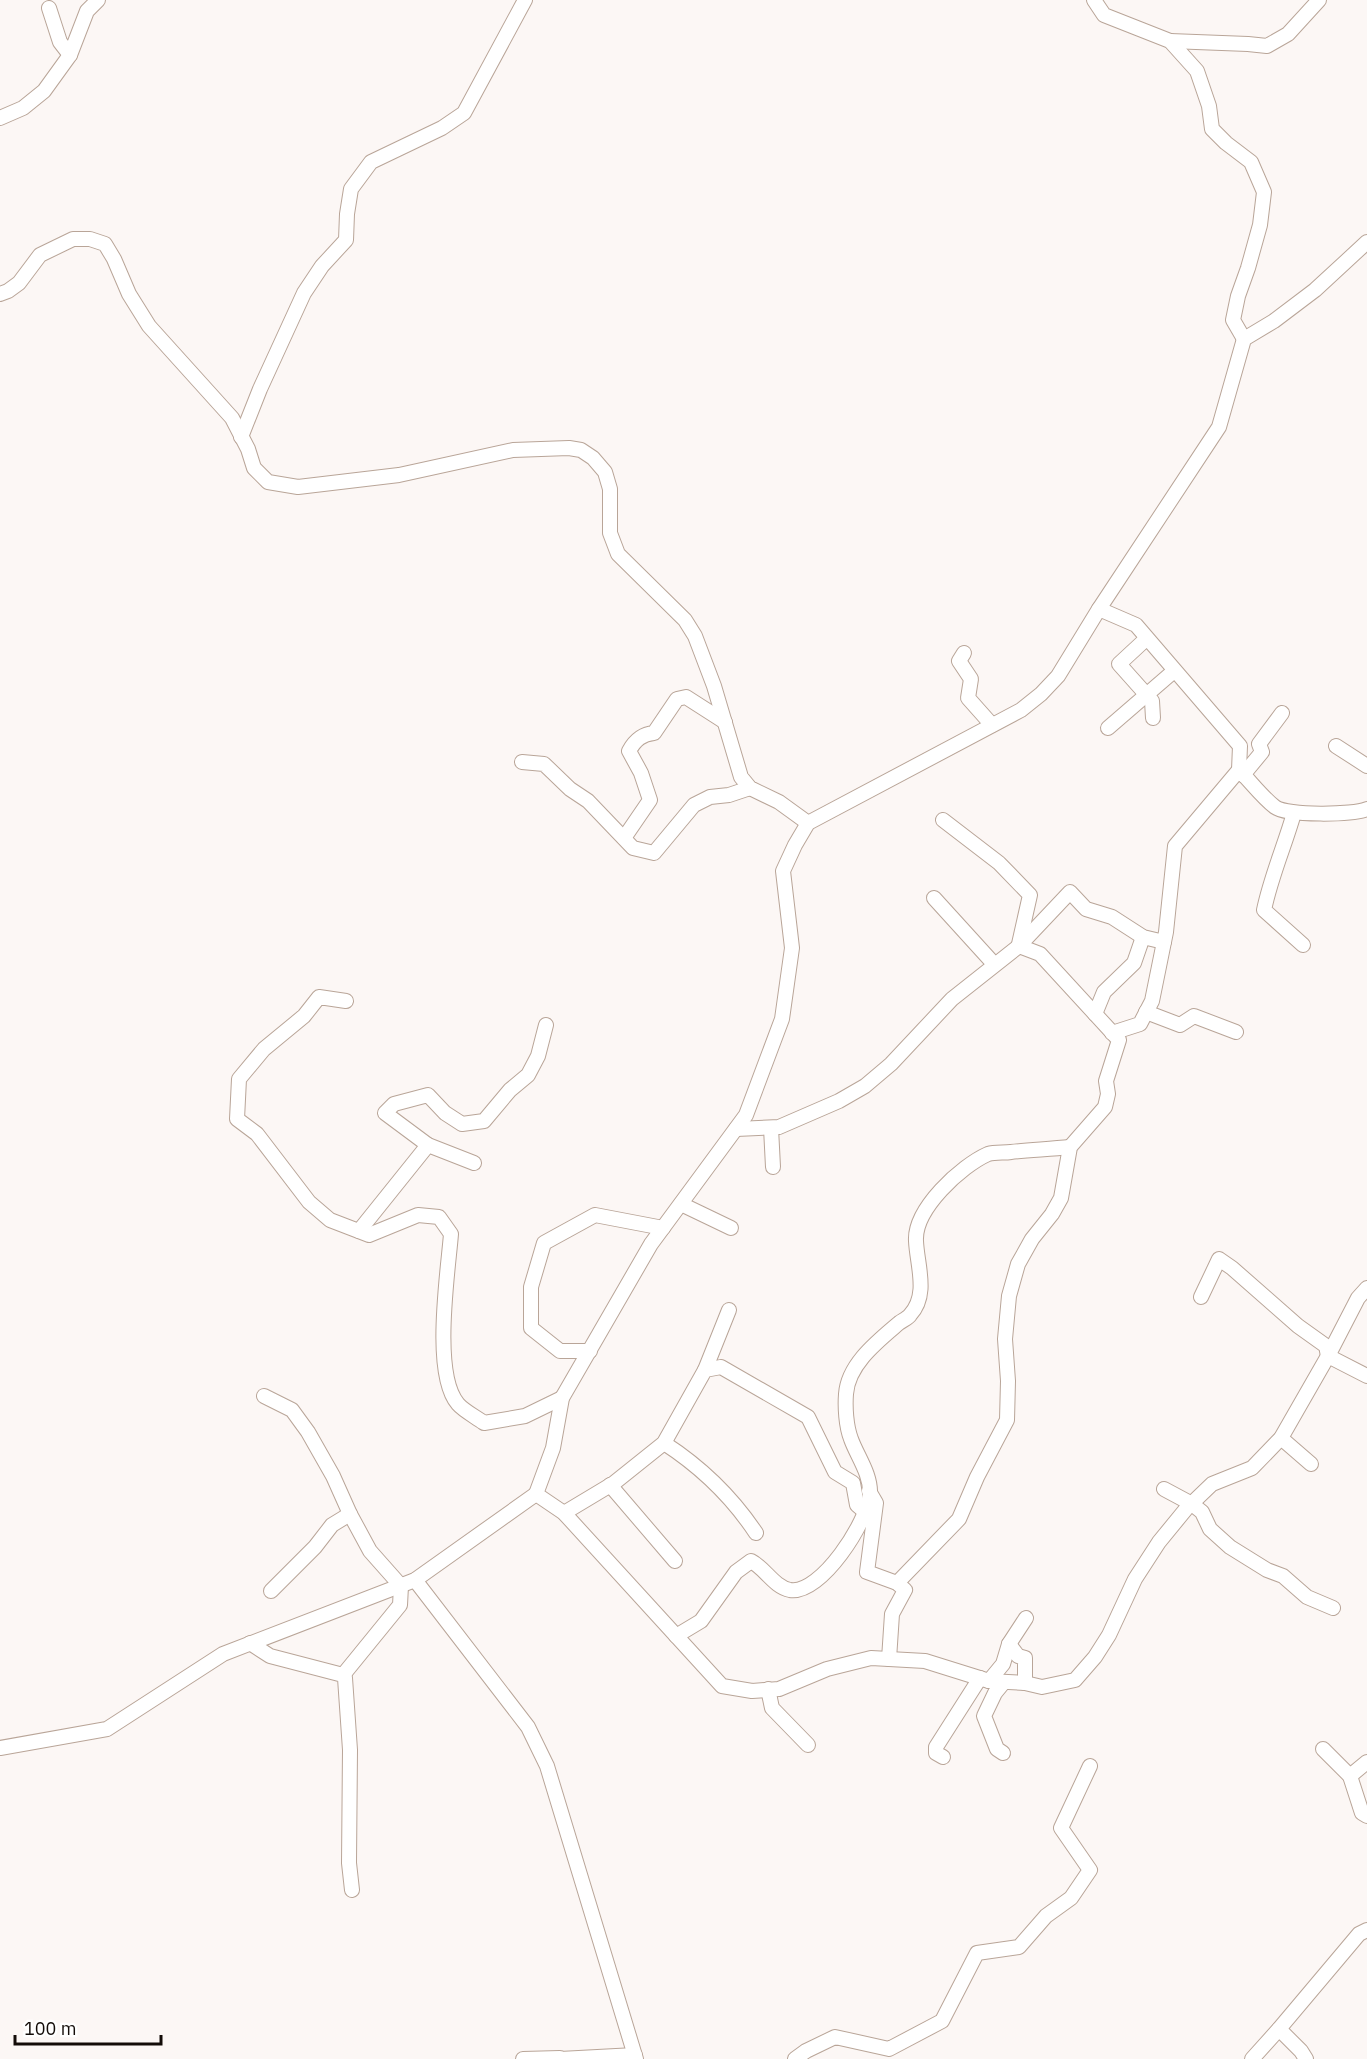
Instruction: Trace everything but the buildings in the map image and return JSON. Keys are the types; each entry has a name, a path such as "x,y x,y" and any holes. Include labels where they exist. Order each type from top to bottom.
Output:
{"street":[{"path":"0,118 23,108 44,91 70,55 87,11 99,0"},
{"path":"242,437 260,389 304,293 322,266 346,240 351,189 371,162 442,128 464,113 525,0"},
{"path":"1094,0 1104,15 1170,41 1267,46 1288,34 1319,0"},
{"path":"49,8 60,42 70,55"},
{"path":"1170,41 1197,71 1209,106 1212,129 1251,162 1264,192 1260,225 1233,320 1244,339"},
{"path":"0,294 19,282 40,255 72,239 90,238 105,244 129,294 150,326 232,418 254,468 268,482 298,487 399,475 513,450 569,448 581,450 593,458 605,472 610,489 610,533 618,554 685,620 702,653 741,777 750,788 779,802 808,823"},
{"path":"0,1748 106,1730 223,1654 415,1580 536,1494 553,1448 562,1398 651,1244 746,1115 782,1019 792,948 783,871 808,823 1021,710 1041,694 1058,676 1099,609 1219,427 1244,339 1274,321 1315,290 1367,242"},
{"path":"1099,609 1136,625 1240,746 1241,772 1276,807 1294,813 1361,812 1367,808"},
{"path":"1146,639 1119,664 1152,701 1153,718"},
{"path":"964,653 958,661 971,679 968,698 992,725"},
{"path":"1108,728 1174,671"},
{"path":"624,838 650,800 641,773 629,751 633,745 643,734 654,733 677,699 686,697 725,722"},
{"path":"1113,1033 1140,1024 1152,1001 1164,942 1174,846 1262,752 1259,744 1282,712"},
{"path":"1336,746 1367,766"},
{"path":"522,762 544,764 570,789 588,801 633,848 654,853 694,805 710,797 729,795 750,788"},
{"path":"1294,813 1285,845 1270,881 1264,910 1303,945"},
{"path":"943,820 999,863 1050,912"},
{"path":"736,1129 779,1127 839,1101 865,1086 891,1064 952,999 1019,946 1070,892 1086,909 1112,917 1143,938 1164,942"},
{"path":"1019,946 1030,895"},
{"path":"934,898 994,964"},
{"path":"1095,1014 1104,992 1134,963 1143,938"},
{"path":"897,1583 959,1519 977,1477 1007,1420 1008,1381 1005,1339 1009,1296 1018,1264 1032,1239 1052,1214 1061,1198 1070,1147 1105,1107 1108,1094 1106,1081 1119,1040 1040,954 1019,946"},
{"path":"346,1002 319,997 304,1016 264,1049 239,1079 237,1119 257,1134 309,1202 330,1220 369,1235 417,1215 439,1217 451,1234 442,1335 447,1379 457,1403 484,1423 525,1416 562,1398"},
{"path":"1146,1012 1180,1025 1194,1016 1236,1032"},
{"path":"474,1163 428,1145 385,1113 394,1104 428,1095 445,1113 462,1124 484,1121 510,1090 528,1075 538,1056 546,1025"},
{"path":"771,1128 773,1167"},
{"path":"359,1231 428,1145"},
{"path":"676,1636 701,1622 736,1572 751,1561 760,1566 778,1585 788,1590 803,1589 831,1567 861,1520 870,1495 868,1479 848,1427 846,1393 854,1368 874,1346 911,1315 918,1299 922,1288 915,1238 916,1228 925,1212 938,1192 956,1176 990,1154 1070,1147"},
{"path":"681,1204 731,1228"},
{"path":"590,1351 560,1351 531,1328 531,1287 544,1243 595,1215 663,1228"},
{"path":"1201,1297 1219,1259 1298,1326 1326,1346 1328,1356"},
{"path":"536,1494 564,1513 722,1686 752,1691 780,1689 828,1669 872,1658 925,1661 985,1680 1025,1683 1042,1687 1075,1680 1095,1657 1109,1635 1135,1579 1159,1542 1212,1484 1252,1468 1281,1438 1358,1298 1367,1288"},
{"path":"564,1513 610,1485 664,1443 705,1370 729,1310"},
{"path":"1328,1356 1367,1376"},
{"path":"705,1370 721,1367 808,1417 835,1472 853,1482 856,1505 864,1511"},
{"path":"264,1396 292,1410 333,1476 370,1551 400,1586 400,1605 343,1675"},
{"path":"1281,1438 1311,1464"},
{"path":"664,1443 685,1457 729,1497 756,1533"},
{"path":"610,1485 675,1561"},
{"path":"1164,1489 1202,1512 1210,1529 1230,1547 1267,1570 1282,1576 1307,1597 1333,1608"},
{"path":"869,1491 876,1503 867,1572 897,1583 905,1590 892,1614 889,1659"},
{"path":"271,1591 315,1547 332,1525 350,1514"},
{"path":"415,1580 528,1726 548,1766 635,2057 523,2059"},
{"path":"943,1757 936,1752 936,1747 985,1680 1003,1664 1009,1644 1026,1618"},
{"path":"250,1643 270,1656 343,1675 347,1683 352,1890"},
{"path":"1009,1644 1018,1656 1025,1658 1025,1683"},
{"path":"1003,1753 997,1749 984,1716 995,1693 1004,1682"},
{"path":"768,1689 772,1708 808,1745"},
{"path":"1323,1749 1350,1776 1362,1813 1367,1816"},
{"path":"1350,1776 1367,1762"},
{"path":"795,2059 835,2037 890,2049 942,2021 977,1953 1020,1947 1046,1916 1071,1898 1090,1870 1061,1828 1090,1766"},
{"path":"1252,2059 1359,1934 1367,1930"},
{"path":"1279,2029 1306,2059"}]}
